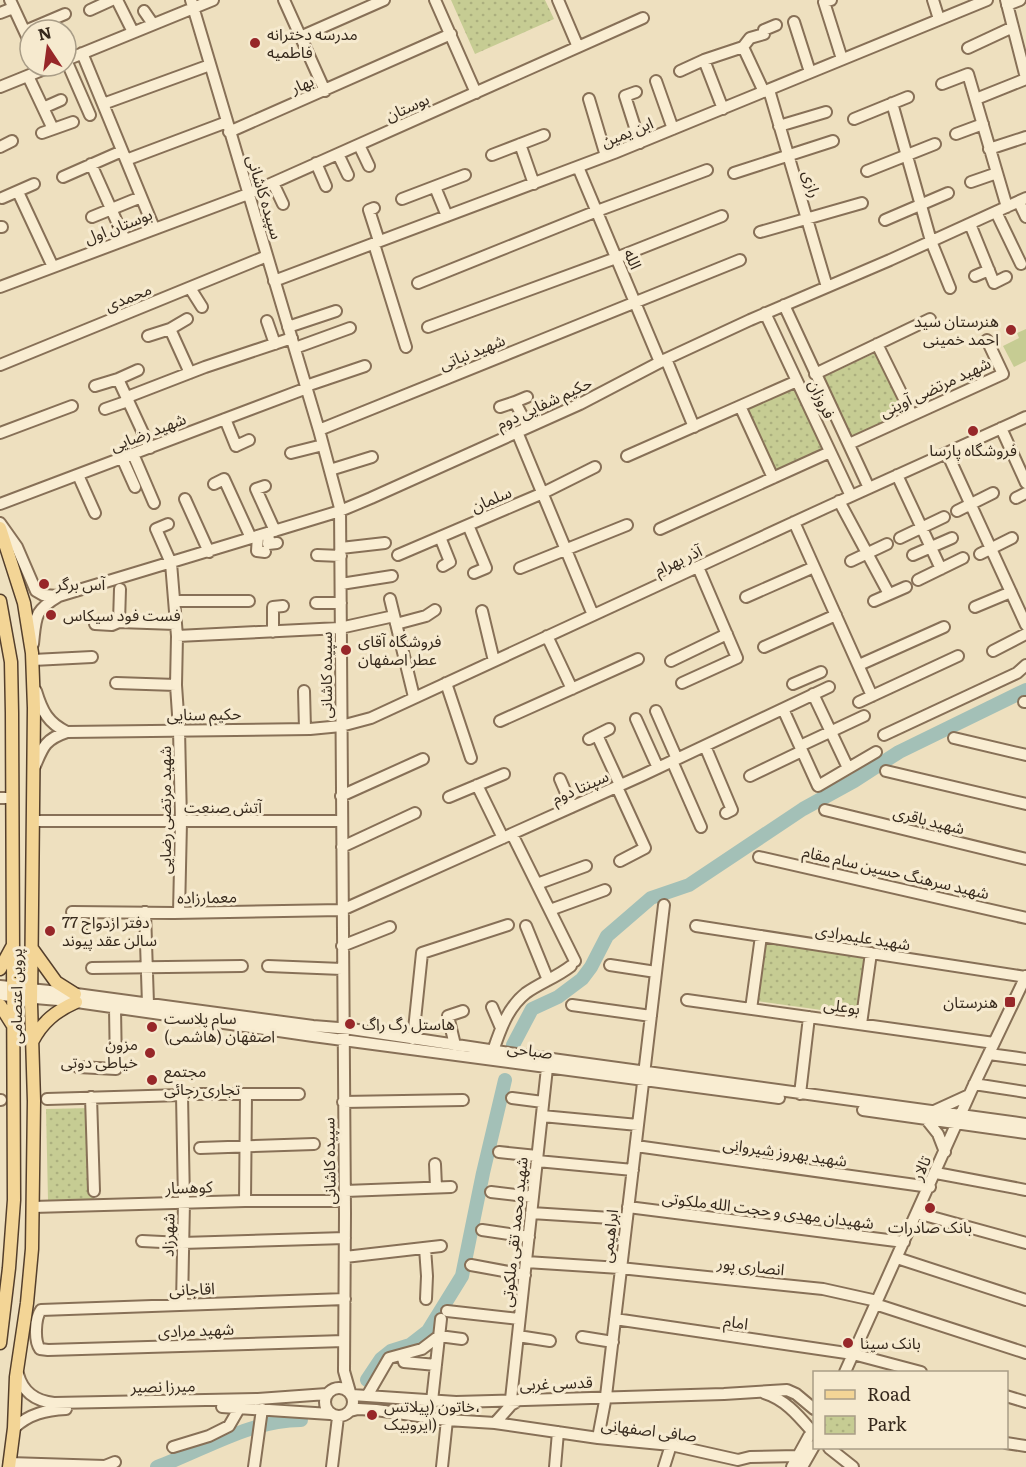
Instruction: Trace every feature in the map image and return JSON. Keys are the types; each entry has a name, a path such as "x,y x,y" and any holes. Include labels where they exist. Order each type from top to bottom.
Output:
{"main road":[{"name":"پروین اعتصامی","path":"0,528 24,603 32,656 33,683 32,1250 17,1371 14,1428 9,1465"},
{"name":"پروین اعتصامی","path":"0,601 12,713 6,798 14,944 14,1200 5,1268 0,1343"},
{"path":"0,969 14,944"},
{"path":"32,949 56,982 75,998 40,1026 32,1043"},
{"path":"0,1005 14,1026"}],"street":[{"path":"90,10 112,0"},
{"path":"117,0 133,32"},
{"path":"78,55 153,24 192,4 213,0"},
{"path":"284,0 325,91"},
{"path":"300,37 384,0"},
{"path":"435,0 476,93"},
{"path":"558,0 578,46"},
{"path":"831,0 824,2 842,59"},
{"path":"933,0 939,19"},
{"name":"ابن یمین","path":"274,281 640,143 939,19 964,4 987,0"},
{"path":"976,99 1026,79 1024,59 1006,3 1020,0"},
{"path":"0,13 12,4 19,18"},
{"name":"سپیده کاشانی","path":"192,4 319,430 340,510 345,1196 344,1371 351,1394"},
{"path":"144,11 153,24"},
{"path":"56,18 65,14"},
{"name":"بوستان","path":"248,194 643,18"},
{"path":"795,22 810,72"},
{"path":"680,71 704,60 744,47 750,39 764,34 764,30 776,25"},
{"path":"968,48 1013,27"},
{"name":"بهار","path":"63,177 91,164 228,127 325,91 451,34"},
{"name":"رازی","path":"744,47 766,91 779,126 827,287"},
{"path":"82,53 154,228"},
{"path":"704,60 723,109"},
{"path":"103,105 210,65"},
{"path":"942,84 968,74 1007,207"},
{"path":"0,87 23,78"},
{"path":"29,78 43,108 47,131 73,122"},
{"path":"74,78 90,115"},
{"path":"656,81 673,129"},
{"path":"636,92 625,96 640,143"},
{"path":"854,119 908,97"},
{"path":"589,99 606,156"},
{"path":"43,108 61,100"},
{"path":"892,103 931,241 950,288"},
{"path":"779,126 826,112"},
{"path":"956,134 982,124"},
{"path":"492,155 544,135"},
{"path":"989,149 1026,137"},
{"path":"0,147 12,141"},
{"path":"734,173 833,141"},
{"path":"520,144 534,184"},
{"path":"867,171 934,144"},
{"path":"359,145 369,166"},
{"path":"338,154 348,175"},
{"path":"316,163 326,186"},
{"path":"91,164 125,240"},
{"name":"الله","path":"578,167 635,303 694,427"},
{"path":"418,283 597,211 707,170"},
{"path":"971,182 997,173"},
{"path":"402,199 465,175"},
{"path":"273,183 283,204"},
{"path":"2,198 34,184"},
{"path":"435,187 447,216"},
{"path":"18,192 53,267"},
{"path":"885,220 948,192"},
{"name":"بوستان اول","path":"0,287 248,194"},
{"path":"92,217 141,197"},
{"path":"1022,200 1026,217"},
{"name":"حکیم شفایی دوم","path":"59,596 209,552 340,510 579,404 765,313 1022,200"},
{"path":"760,232 862,203"},
{"path":"374,208 369,210 406,347"},
{"path":"996,212 1021,264"},
{"path":"428,327 616,258 722,216"},
{"path":"970,224 994,283 1006,277"},
{"name":"محمدی","path":"0,365 267,256"},
{"name":"شهید نباتی","path":"319,430 740,260"},
{"path":"975,276 989,270"},
{"path":"190,288 202,307"},
{"name":"فروزان","path":"783,305 869,488"},
{"path":"292,338 336,311"},
{"name":"فروزان","path":"765,313 850,496"},
{"path":"773,328 773,322 779,316 785,316 789,320"},
{"path":"815,374 930,318"},
{"path":"148,336 170,329 187,320"},
{"path":"267,321 275,344"},
{"path":"105,409 128,401 130,396 190,373 292,338 350,328"},
{"path":"170,329 190,373"},
{"name":"شهید مرتضی آوینی","path":"849,444 1003,374 987,340"},
{"path":"877,344 912,415"},
{"name":"شهید رضایی","path":"0,504 365,366"},
{"path":"95,386 138,370"},
{"path":"118,379 150,448"},
{"path":"627,456 797,381"},
{"path":"807,402 825,395"},
{"path":"500,407 527,396"},
{"path":"515,402 528,427"},
{"path":"0,433 72,405"},
{"path":"740,406 773,478"},
{"name":"آذر بهرام","path":"341,726 371,718 1026,417"},
{"path":"225,419 236,446 249,440"},
{"path":"1001,428 1024,476"},
{"path":"517,432 593,615"},
{"path":"291,453 323,445"},
{"path":"660,529 830,452"},
{"path":"947,453 1026,625"},
{"path":"133,454 154,504"},
{"path":"330,470 372,457"},
{"path":"122,458 135,487"},
{"name":"سلمان","path":"398,555 543,494 595,467"},
{"path":"844,482 849,487 859,485 863,480 863,473"},
{"path":"78,475 95,513"},
{"path":"897,475 941,569"},
{"path":"214,484 224,479 254,537 257,551 266,552"},
{"path":"265,486 256,489 272,532 268,543 277,543"},
{"path":"195,493 183,499 209,552"},
{"path":"957,511 993,493"},
{"path":"839,501 889,594"},
{"path":"900,538 944,517"},
{"path":"794,522 872,696"},
{"path":"0,523 17,547 36,591 44,595 59,596"},
{"name":"شهید مرتضی رضایی","path":"168,524 156,529 171,563 177,630 176,685 181,822 179,913"},
{"path":"468,525 486,568 474,573"},
{"path":"520,568 627,525"},
{"path":"440,537 450,562 443,566"},
{"path":"913,555 952,537"},
{"path":"980,554 1012,538"},
{"path":"317,555 385,543"},
{"path":"851,561 888,544"},
{"path":"918,580 963,558"},
{"path":"682,683 737,658 698,567"},
{"path":"746,597 814,567"},
{"path":"341,584 392,576"},
{"path":"874,601 906,587"},
{"path":"119,622 120,589"},
{"path":"975,607 1011,592"},
{"path":"59,596 44,605 38,613 32,656 92,657"},
{"path":"390,599 414,697"},
{"path":"175,601 249,601"},
{"path":"316,603 341,603"},
{"path":"273,632 273,607 283,606"},
{"path":"95,624 112,625 119,622 177,630 273,632 340,628 426,616 435,610"},
{"path":"482,611 494,661"},
{"path":"764,647 836,615"},
{"path":"858,665 944,627"},
{"path":"671,661 727,634"},
{"path":"993,651 1026,634"},
{"path":"547,636 572,688"},
{"path":"859,702 958,656"},
{"path":"500,721 638,659"},
{"path":"884,735 1017,673 1026,665"},
{"path":"793,684 820,672"},
{"path":"809,677 848,768"},
{"path":"446,682 471,758"},
{"path":"33,683 46,718 67,732"},
{"path":"116,683 176,685"},
{"name":"سپنتا دوم","path":"342,910 619,786 829,687"},
{"path":"304,692 304,729"},
{"path":"783,709 818,786 876,752"},
{"path":"656,711 701,827"},
{"path":"750,776 864,716"},
{"path":"636,719 658,768"},
{"name":"حکیم سنایی","path":"67,732 304,729 341,726"},
{"path":"609,729 593,737 619,786 645,848 620,861"},
{"path":"33,769 46,742 67,732"},
{"path":"954,738 1026,755"},
{"path":"705,746 732,810 726,813"},
{"path":"341,796 423,759"},
{"path":"886,771 1026,804"},
{"path":"449,796 504,774"},
{"path":"560,779 572,807"},
{"path":"477,785 537,884 573,963 525,994 514,1005 501,1028 493,1051"},
{"name":"شهید باقری","path":"825,810 1026,859"},
{"path":"342,847 415,813"},
{"name":"آتش صنعت","path":"33,821 342,821"},
{"name":"شهید سرهنگ حسین سام مقام","path":"759,856 1026,918"},
{"path":"537,884 586,866"},
{"path":"549,910 605,890"},
{"name":"ابراهیمی","path":"597,1438 606,1396 613,1342 664,905"},
{"name":"معمارزاده","path":"72,912 342,910"},
{"path":"145,912 148,1004"},
{"path":"413,1038 422,953 508,925"},
{"path":"526,926 548,980"},
{"name":"شهید علیمرادی","path":"696,926 1026,977"},
{"path":"342,946 390,927"},
{"path":"751,1009 760,936"},
{"path":"861,1024 871,953"},
{"path":"610,965 656,972"},
{"path":"92,968 242,966"},
{"path":"268,966 342,969"},
{"name":"تالار","path":"845,1371 972,1090 1026,977"},
{"path":"0,986 14,992"},
{"path":"0,995 14,992"},
{"name":"صباحی","path":"14,992 148,1004 313,1026 343,1034 413,1038 644,1076 959,1119 1026,1124"},
{"name":"صباحی","path":"75,998 115,1008 343,1034 547,1068 644,1076 800,1094 929,1115"},
{"name":"بوعلی","path":"687,1000 994,1043"},
{"path":"572,1005 651,1016"},
{"path":"492,1007 501,1028"},
{"path":"78,1067 116,1069 115,1008"},
{"path":"455,1045 448,1016 463,1011"},
{"path":"800,1094 809,1017"},
{"path":"989,1054 1026,1059"},
{"name":"شهید محمد تقی ملکوتی","path":"516,1399 519,1319 547,1068"},
{"path":"945,1152 929,1115 972,1090 1026,1092"},
{"path":"196,1094 299,1094"},
{"path":"245,1201 246,1094"},
{"name":"شهرزاد","path":"91,1098 182,1095 184,1202 182,1304"},
{"path":"46,1100 91,1098 94,1191"},
{"path":"512,1098 543,1102"},
{"path":"344,1102 463,1100"},
{"path":"542,1116 638,1125"},
{"name":"صباحی","path":"959,1119 1026,1133"},
{"path":"200,1148 314,1144"},
{"name":"شهید بهروز شیروانی","path":"636,1146 930,1186"},
{"path":"500,1152 537,1159 633,1170"},
{"path":"435,1164 436,1188"},
{"path":"936,1173 1026,1191"},
{"name":"کوهسار","path":"33,1207 245,1201 451,1187"},
{"path":"491,1192 533,1197"},
{"name":"شهیدان مهدی و حجت الله ملکوتی","path":"628,1208 904,1242"},
{"path":"531,1213 627,1219"},
{"path":"917,1213 1026,1243"},
{"path":"482,1230 529,1237"},
{"path":"142,1241 182,1243 345,1238"},
{"path":"345,1257 441,1246"},
{"path":"425,1248 426,1299"},
{"path":"897,1258 1026,1300"},
{"name":"انصاری پور","path":"526,1262 620,1268 823,1289 876,1302 1026,1353"},
{"path":"471,1265 525,1275"},
{"name":"اقاجانی","path":"48,1350 40,1349 36,1344 38,1314 41,1310 345,1299"},
{"path":"432,1401 439,1336 444,1315 519,1319"},
{"name":"امام","path":"615,1319 853,1353 917,1371"},
{"path":"367,1396 389,1358 422,1349 439,1336 462,1339"},
{"path":"518,1336 550,1341"},
{"path":"582,1337 613,1342"},
{"name":"شهید مرادی","path":"48,1350 344,1341"},
{"path":"402,1355 404,1362 436,1365"},
{"name":"میرزا نصیر","path":"17,1371 20,1384 33,1398 54,1406 240,1407 330,1391"},
{"path":"332,1467 334,1415 324,1405 330,1391 344,1371"},
{"path":"330,1391 340,1387 351,1394 353,1403 350,1411 334,1415"},
{"name":"قدسی غربی","path":"351,1394 456,1402 761,1393 787,1390 796,1394 813,1408"},
{"name":"قدسی غربی","path":"761,1393 773,1396 786,1404 813,1434"},
{"path":"1008,1397 1026,1402"},
{"path":"495,1423 516,1399"},
{"path":"254,1467 258,1435 258,1405"},
{"name":"میرزا نصیر","path":"14,1428 29,1416 54,1406 258,1405 334,1415"},
{"path":"173,1447 209,1437 229,1426 240,1407"},
{"name":"صافی اصفهانی","path":"350,1411 376,1410 671,1445 741,1463 750,1456 798,1456"},
{"path":"442,1467 447,1420"},
{"path":"555,1467 558,1432"},
{"path":"792,1467 813,1434"},
{"path":"802,1467 813,1434"},
{"path":"1008,1443 1026,1446"},
{"path":"664,1467 671,1445"},
{"path":"830,1449 853,1467"},
{"path":"840,1449 853,1467"},
{"path":"9,1465 105,1466 115,1462"}],"green space":[{"path":"451,0 545,0 554,19 475,54"},
{"path":"1026,329 1026,361 1014,367 1003,346 1019,338 1017,333"},
{"path":"877,352 905,412 852,437 824,377"},
{"path":"794,388 824,450 774,472 745,409"},
{"path":"764,942 867,957 857,1015 757,1001"},
{"path":"92,1108 94,1199 48,1200 46,1109"}],"waterway":[{"path":"513,1045 532,1009 558,997 582,979 607,936 651,898 689,885 803,809 854,781 899,752 1026,690"},
{"path":"367,1380 381,1359 391,1351 410,1345 428,1331 462,1276 505,1080"},
{"path":"157,1467 245,1430 282,1421 301,1420"}],"place":[{"name":"مدرسه دخترانه فاطمیه","path":"255,43"},
{"name":"هنرستان سید احمد خمینی","path":"1011,330"},
{"name":"فروشگاه پارسا","path":"973,431"},
{"name":"آس برگر","path":"44,584"},
{"name":"فست فود سیکاس","path":"51,615"},
{"name":"فروشگاه آقای عطر اصفهان","path":"346,650"},
{"name":"دفتر ازدواج 77 سالن عقد پیوند","path":"50,931"},
{"name":"هنرستان","path":"1010,1002"},
{"name":"هاستل رگ راگ","path":"350,1024"},
{"name":"سام پلاست اصفهان (هاشمی)","path":"152,1027"},
{"name":"مزون خیاطی دوتی","path":"150,1053"},
{"name":"مجتمع تجاری رجائی","path":"152,1080"},
{"name":"بانک صادرات","path":"930,1208"},
{"name":"بانک سینا","path":"848,1343"},
{"name":"خاتون (پیلاتس، ایروبیک)","path":"372,1415"}]}
